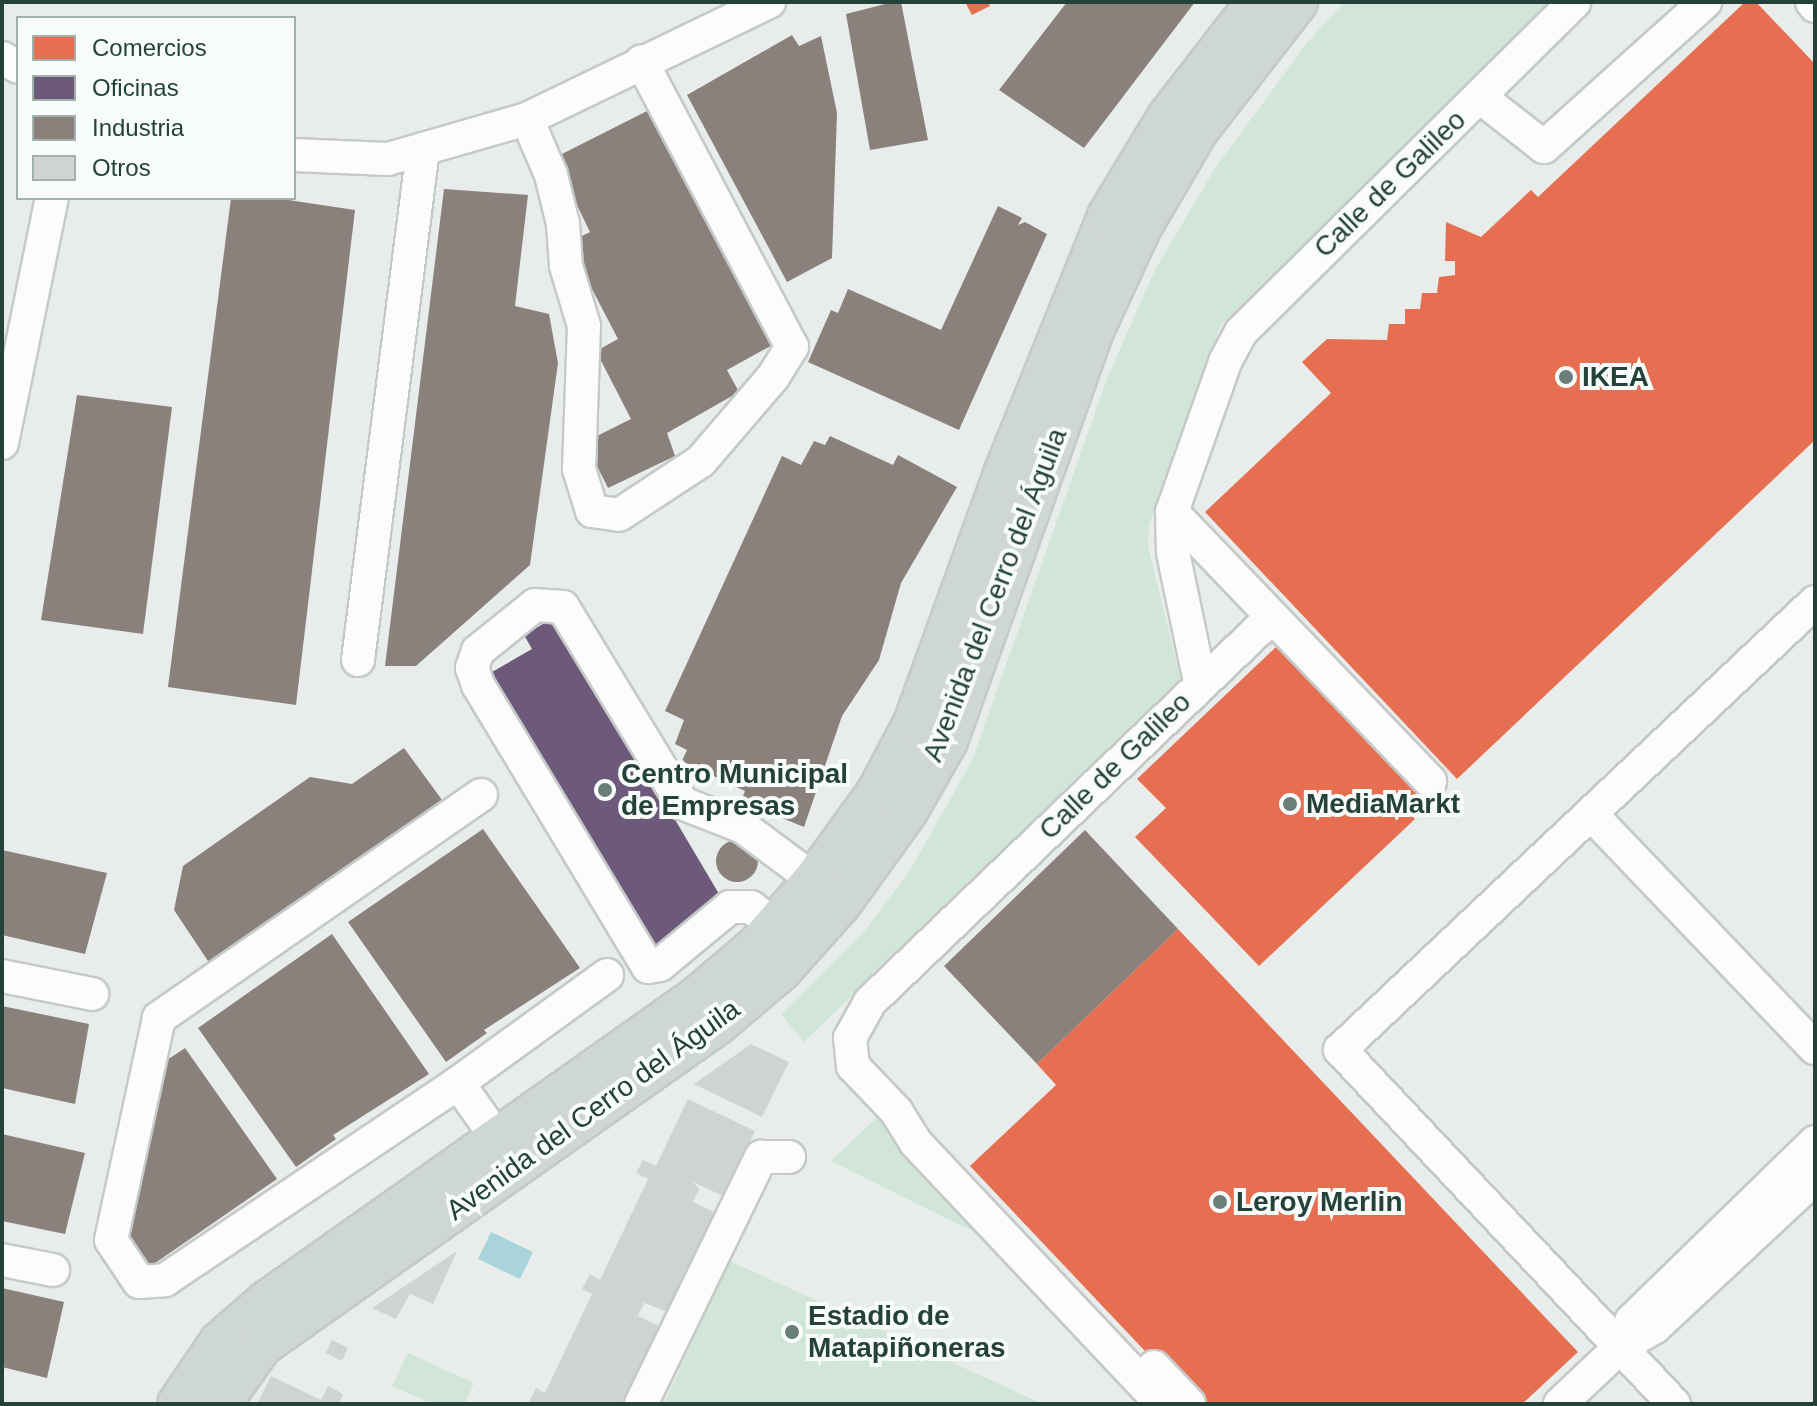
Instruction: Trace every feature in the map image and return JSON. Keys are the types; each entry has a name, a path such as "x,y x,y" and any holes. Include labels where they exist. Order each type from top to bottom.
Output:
{"main road":[{"name":"Avenida del Cerro del Águila","path":"178,1404 220,1342 266,1302 499,1141 696,998 774,925 814,880 877,793 914,723 1026,418 1108,216 1168,117 1257,2"},
{"name":"Avenida del Cerro del Águila","path":"220,1404 262,1345 716,1025 781,970 840,904 907,811 947,741 1094,329 1141,227 1197,131 1297,2"}],"street":[{"path":"296,155 388,159 527,119 641,61 769,2"},
{"name":"Calle de Galileo","path":"1162,1404 916,1143 897,1112 853,1066 848,1054 858,1020 1200,682 1173,553 1172,512 1225,362 1241,332 1574,2"},
{"path":"1480,97 1544,147 1705,2"},
{"path":"527,119 551,175 563,224 566,266 584,326 579,469 592,511 619,515 701,461 773,377 792,347 641,61"},
{"path":"358,660 423,149"},
{"path":"2,443 52,200"},
{"path":"1172,512 1270,619 1430,781"},
{"path":"1674,1404 1340,1050 1815,602"},
{"path":"774,925 751,907 730,907 660,965 648,967 474,677 478,651 535,605 563,607 673,793 690,809 743,827 814,880"},
{"path":"1200,682 1270,619"},
{"path":"481,795 159,1018 111,1240 139,1282 165,1280 458,1083 607,975"},
{"path":"1591,814 1815,1048"},
{"path":"2,976 92,994"},
{"path":"458,1083 499,1141"},
{"name":"Calle de Galileo","path":"897,1112 929,1131 1189,1404"},
{"path":"1560,1404 1620,1347 1641,1310 1815,1142"},
{"path":"641,1404 761,1157 789,1157"},
{"path":"1620,1347 1643,1337 1815,1178"},
{"path":"2,1260 53,1270"}],"green space":[{"path":"1344,2 1563,2 1221,325 1149,525 1148,546 1181,681 804,1042 781,1014 864,932 910,870 972,761 1108,376 1154,272 1215,168 1307,43"},
{"path":"877,1117 988,1239 831,1161"},
{"name":"Estadio de Matapiñoneras","path":"730,1261 1043,1404 664,1404"},
{"path":"408,1353 474,1383 465,1404 432,1404 392,1386"}],"water":[{"path":"491,1232 533,1252 520,1279 478,1259"}],"building: Comercios":[{"path":"965,2 988,2 990,6 972,15"},
{"name":"IKEA","path":"1745,2 1756,2 1815,64 1815,440 1457,779 1205,512 1331,393 1302,362 1327,339 1387,340 1389,324 1405,324 1405,309 1420,309 1422,293 1437,293 1439,277 1455,275 1455,261 1445,261 1446,222 1481,237 1531,190 1538,197"},
{"name":"MediaMarkt","path":"1277,646 1423,800 1409,813 1415,819 1259,966 1135,837 1166,808 1137,779"},
{"name":"Leroy Merlin","path":"1178,929 1578,1352 1522,1404 1195,1404 970,1166 1056,1085 1037,1064"}],"building: Oficinas":[{"name":"Centro Municipal de Empresas","path":"555,617 725,904 656,961 485,676 532,649 524,635"}],"building: Industria":[{"path":"901,2 928,140 870,150 846,14"},
{"path":"1067,2 1195,2 1084,148 999,90"},
{"path":"792,35 799,46 821,36 837,113 832,258 787,282 687,95"},
{"path":"655,107 776,343 727,370 739,392 667,433 675,456 608,488 585,442 631,419 596,351 618,339 568,243 590,232 554,158"},
{"path":"444,189 528,195 515,306 549,314 558,363 530,565 416,666 385,666"},
{"path":"231,200 288,200 355,210 296,705 168,687"},
{"path":"998,206 1022,218 1018,225 1025,222 1047,234 959,430 808,362 831,310 838,313 848,289 941,330"},
{"path":"77,395 172,407 143,634 41,620"},
{"path":"830,436 893,465 898,455 957,487 901,583 879,660 842,716 804,827 741,801 745,791 682,761 687,750 675,744 684,720 665,711 782,456 801,465 814,441 825,445"},
{"path":"404,748 445,804 212,967 174,910 183,866 310,777 352,784"},
{"path":"483,829 580,968 484,1030 487,1033 446,1062 348,922"},
{"path":"1085,830 1178,929 1037,1064 944,966"},
{"path":"737,840 752,846 758,861 752,876 737,882 722,876 716,861 722,846"},
{"path":"2,850 107,873 85,954 2,935"},
{"path":"332,934 429,1074 333,1135 336,1139 296,1167 198,1028"},
{"path":"2,1006 89,1024 75,1104 2,1088"},
{"path":"185,1048 277,1179 145,1270 121,1238 152,1070"},
{"path":"2,1134 85,1153 65,1234 2,1221"},
{"path":"2,1288 64,1302 47,1378 2,1367"}],"building: Otros":[{"path":"751,1044 789,1062 762,1117 694,1084"},
{"path":"688,1099 755,1131 723,1196 693,1182 699,1189 693,1202 716,1213 668,1312 637,1300 644,1303 638,1316 661,1327 623,1404 528,1404 536,1388 545,1393 592,1294 582,1289 590,1274 600,1280 648,1179 636,1173 643,1160 656,1166"},
{"path":"457,1251 433,1304 410,1294 396,1319 372,1308"},
{"path":"332,1340 348,1348 342,1361 326,1353"},
{"path":"271,1376 321,1400 328,1386 343,1394 339,1404 257,1404"}],"place":[{"name":"IKEA","path":"1566,377"},
{"name":"Centro Municipal de Empresas","path":"605,790"},
{"name":"MediaMarkt","path":"1290,804"},
{"name":"Leroy Merlin","path":"1220,1202"},
{"name":"Estadio de Matapiñoneras","path":"792,1332"}]}
